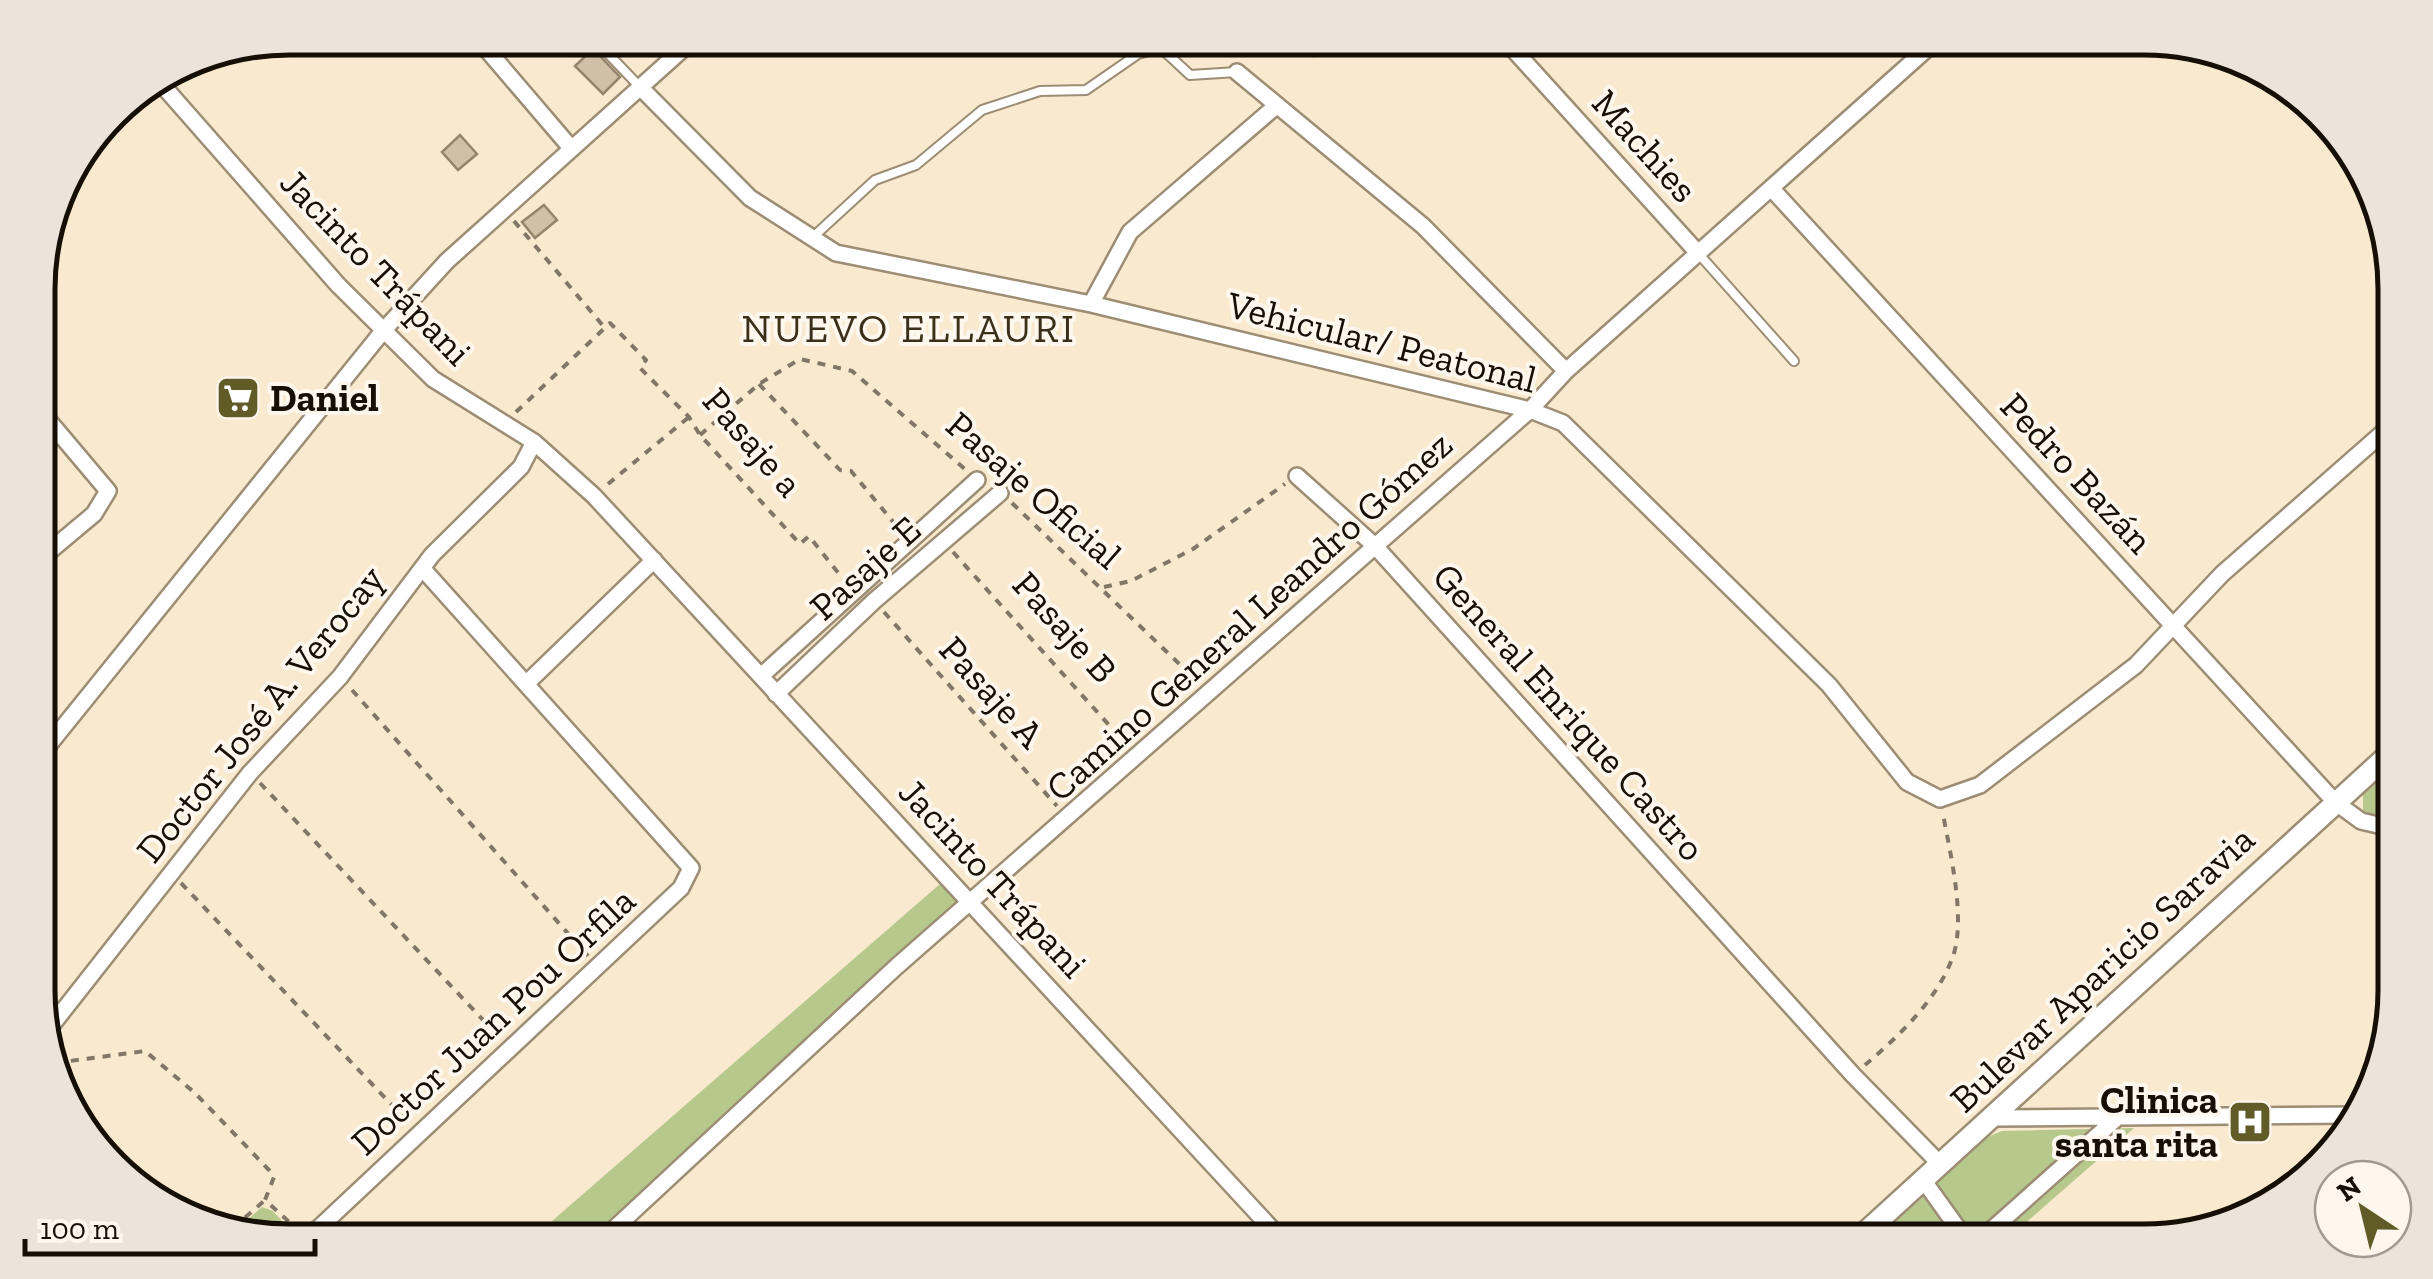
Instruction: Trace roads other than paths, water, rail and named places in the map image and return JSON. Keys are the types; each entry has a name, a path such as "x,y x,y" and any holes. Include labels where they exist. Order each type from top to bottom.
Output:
{"street":[{"name":"Machies","path":"1520,55 1698,254"},
{"name":"Camino General Leandro Gómez","path":"620,1224 972,902 1530,410 1566,371 1917,55"},
{"path":"492,56 571,148"},
{"path":"55,737 383,330 447,260 677,56"},
{"name":"Vehicular/ Peatonal","path":"1237,72 1423,226 1566,371"},
{"name":"Vehicular/ Peatonal","path":"642,89 750,198 810,240 836,252 1091,304 1530,410 1563,424 1829,684 1908,782 1940,799 1980,785 2000,772 2136,665 2172,624"},
{"name":"Jacinto Trápani","path":"167,90 383,330 433,379 534,442 594,496 1267,1223"},
{"path":"1091,304 1130,232 1276,106"},
{"name":"Pedro Bazán","path":"1771,188 2335,802 2361,821 2378,825"},
{"path":"56,429 108,491 94,514 56,546"},
{"path":"2172,624 2303,500 2378,437"},
{"name":"Doctor José A. Verocay","path":"57,1019 250,774 340,677 422,568 521,467 534,442"},
{"name":"General Enrique Castro","path":"1297,476 1376,546 1853,1075 1941,1165"},
{"name":"Pasaje E","path":"761,676 977,480"},
{"name":"Pasaje E","path":"776,694 874,600 1000,493"},
{"path":"932,519 943,541"},
{"path":"422,568 528,682 654,560"},
{"path":"855,594 874,600"},
{"name":"Doctor Juan Pou Orfila","path":"324,1224 682,888 691,868 528,682"},
{"name":"Bulevar Aparicio Saravia","path":"1876,1223 2378,763"},
{"path":"1993,1118 2342,1115"},
{"path":"2000,1223 2118,1117"},
{"path":"1924,1181 1954,1223"}],"lane":[{"path":"610,56 642,89"},
{"path":"810,240 876,180 916,165 982,110 1040,91 1086,90 1136,56"},
{"path":"1169,56 1190,75 1237,72"},
{"path":"1698,254 1794,361"}],"place":[{"name":"Daniel","path":"238,398"},
{"name":"Clinica santa rita","path":"2250,1122"}],"district":[{"name":"NUEVO ELLAURI","path":"909,328"}]}
